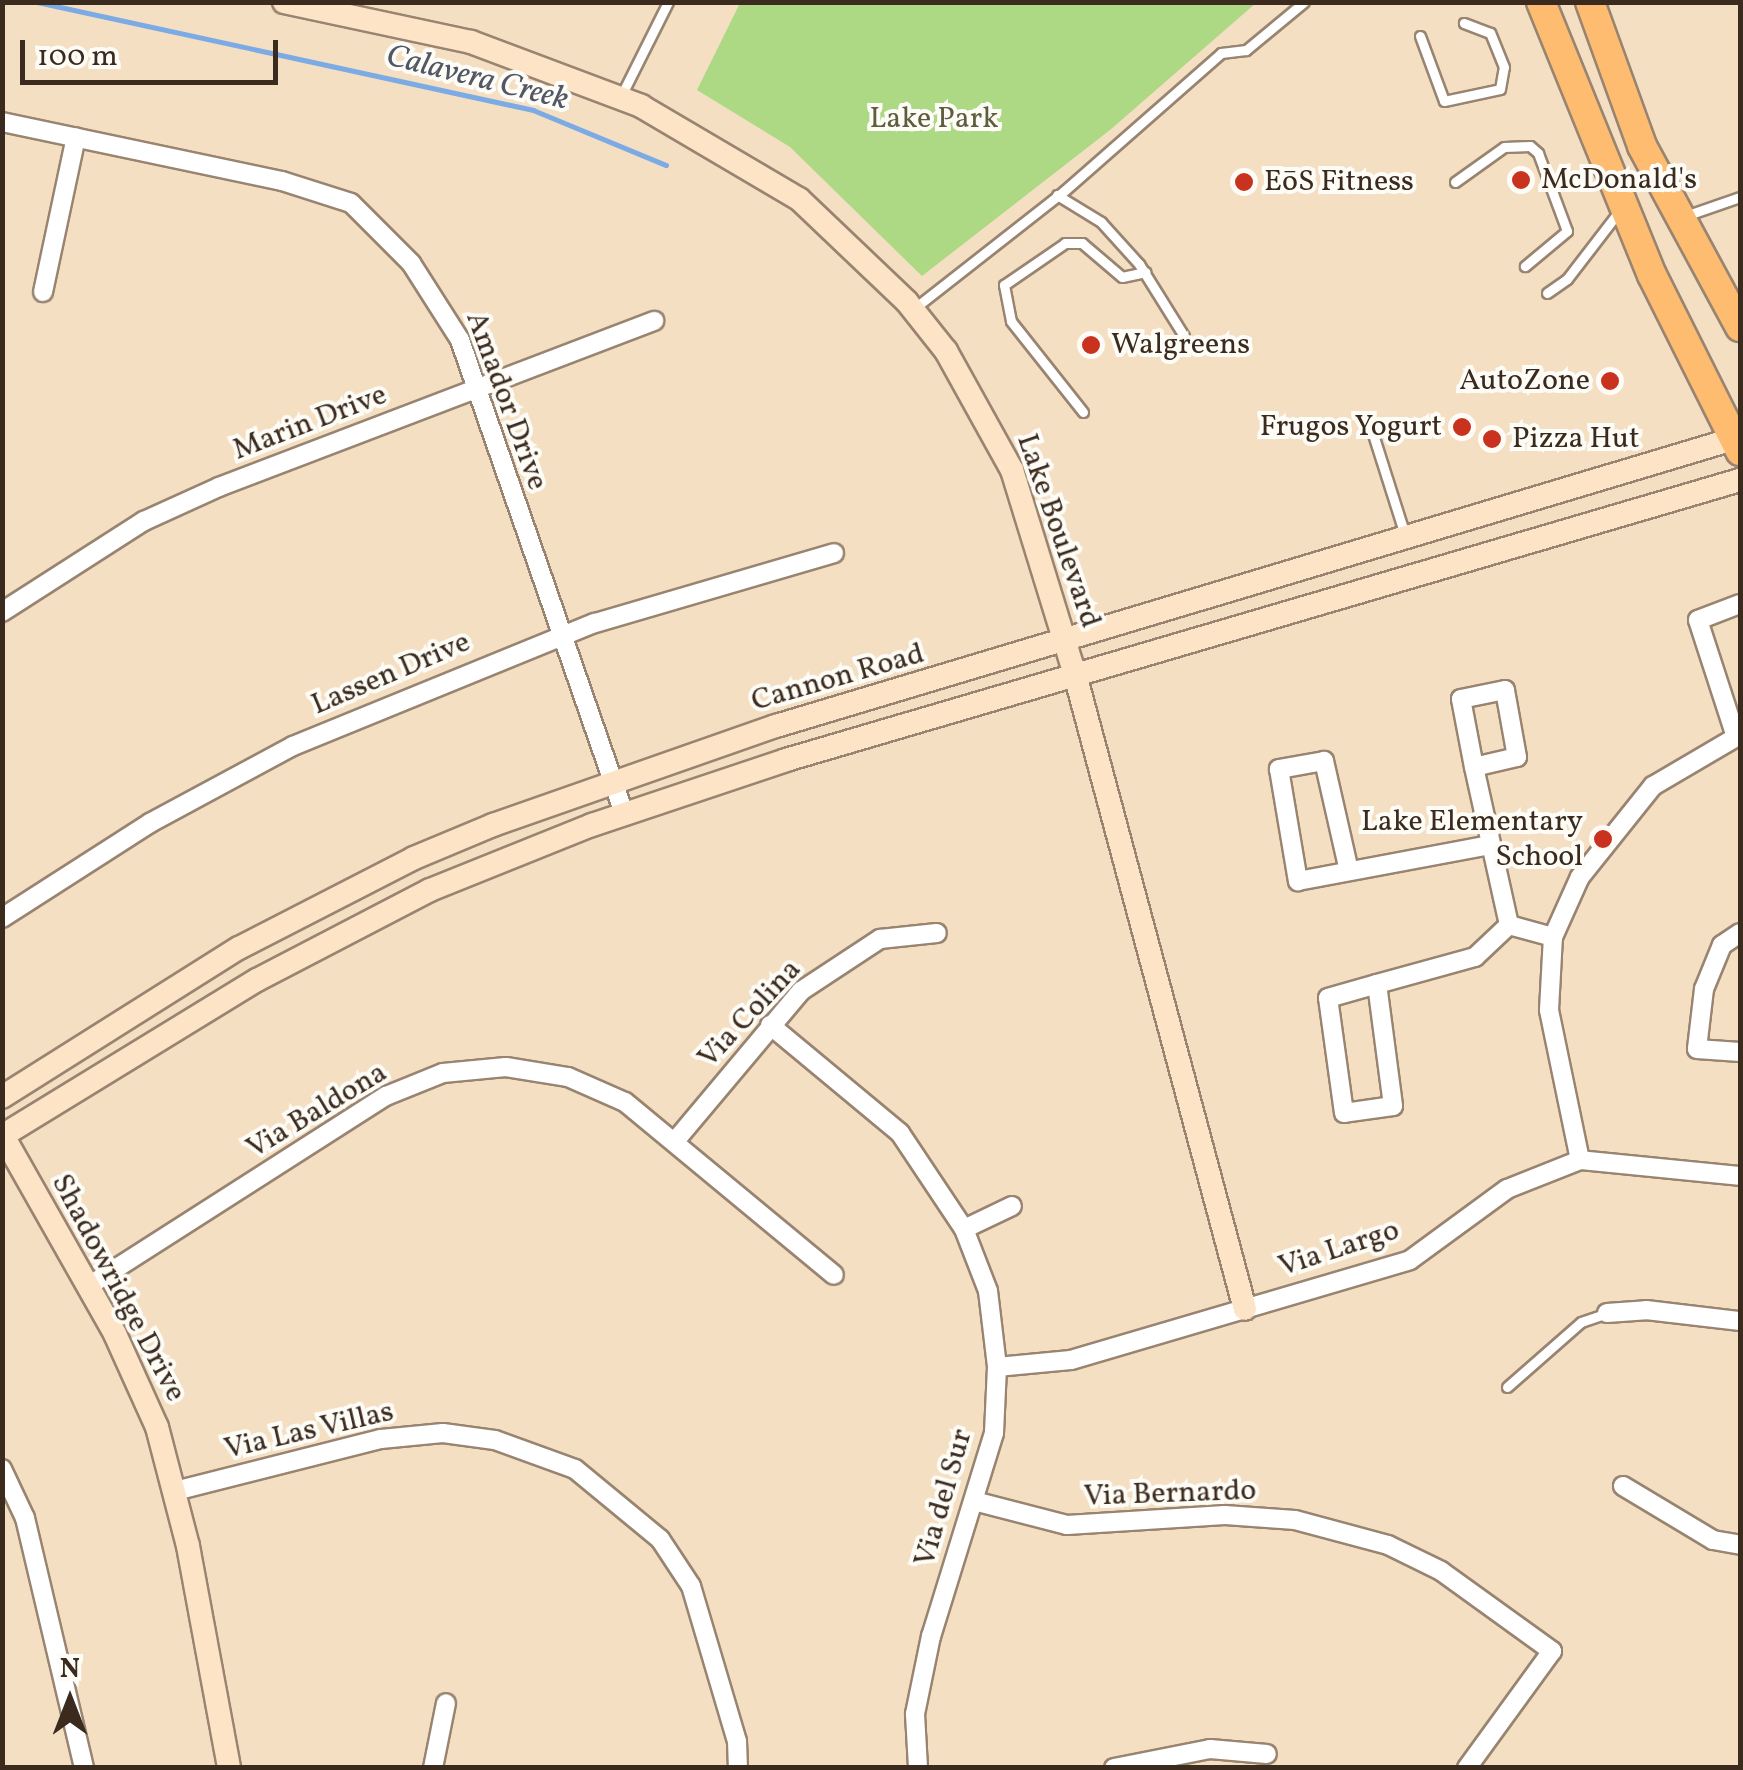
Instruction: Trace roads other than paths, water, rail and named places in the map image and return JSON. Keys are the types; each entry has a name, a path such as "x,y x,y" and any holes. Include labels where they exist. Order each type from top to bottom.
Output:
{"main road":[{"name":"Lake Boulevard","path":"284,2 471,42 621,96 757,169 799,199 913,310 972,392 1012,470 1076,678 1245,1309"},
{"path":"1542,2 1574,92 1623,207 1738,442"},
{"path":"1590,2 1637,133 1740,327"},
{"path":"1574,92 1587,95 1601,120 1637,133"},
{"name":"Cannon Road","path":"2,1097 240,948 379,876 613,780 1738,442"},
{"path":"3,1135 274,970 430,890 624,813 1740,480"},
{"path":"1407,540 1418,575"},
{"name":"Shadowridge Drive","path":"3,1135 87,1287 157,1427 175,1491 229,1768"}],"street":[{"name":"Amador Drive","path":"2,122 282,181 351,202 432,289 476,389 624,813"},
{"path":"43,292 76,137"},
{"name":"Marin Drive","path":"2,612 144,521 654,322"},
{"name":"Lassen Drive","path":"2,918 150,824 293,746 560,637 834,553"},
{"path":"1580,1160 1549,1010 1553,937 1580,877 1626,815 1653,786 1738,736 1698,620 1740,604"},
{"path":"1474,767 1517,757 1505,690 1461,699 1474,767 1509,925"},
{"path":"1349,871 1324,761 1279,769 1298,880 1349,871 1492,844"},
{"path":"1509,925 1553,937"},
{"path":"1378,984 1393,1106 1344,1113 1328,998 1474,957 1509,925"},
{"path":"1740,932 1722,945 1704,989 1697,1048 1740,1052"},
{"name":"Via Colina","path":"676,1140 801,991 880,939 937,933"},
{"name":"Via del Sur","path":"770,1025 900,1133 964,1229 988,1291 998,1367 994,1433 919,1694 918,1768"},
{"name":"Via Baldona","path":"87,1287 386,1096 443,1074 506,1067 568,1076 625,1102 676,1140 834,1275"},
{"name":"Via Largo","path":"998,1367 1071,1360 1410,1260 1506,1189 1580,1160 1740,1176"},
{"path":"964,1229 1012,1206"},
{"path":"1607,1313 1646,1310 1740,1321"},
{"name":"Via Las Villas","path":"175,1491 381,1438 443,1433 495,1440 575,1469 660,1539 691,1586 737,1741 738,1768"},
{"path":"2,1469 25,1518 84,1768"},
{"path":"1622,1486 1713,1540 1740,1546"},
{"name":"Via Bernardo","path":"974,1501 1067,1525 1225,1515 1295,1520 1388,1545 1442,1571 1552,1652 1467,1768"},
{"path":"433,1768 446,1704"},
{"path":"1114,1768 1210,1749 1267,1754"}],"lane":[{"path":"621,96 668,2"},
{"path":"913,310 1057,195 1221,53 1246,50 1304,2"},
{"path":"1420,36 1444,101 1500,89 1504,67 1490,34 1464,23"},
{"path":"1455,182 1504,147 1530,146 1538,153 1567,230 1525,266"},
{"path":"1057,195 1101,222 1145,272 1184,336"},
{"path":"1683,218 1740,196"},
{"path":"1547,292 1567,279 1623,207"},
{"path":"1084,412 1049,377 1011,321 1004,286 1065,243 1082,242 1122,278 1145,272"},
{"path":"1372,431 1407,540"},
{"path":"1507,1387 1581,1322 1607,1313"}],"waterway":[{"name":"Calavera Creek","path":"37,2 533,110 666,165"}],"place":[{"name":"McDonald's","path":"1521,180"},
{"name":"EōS Fitness","path":"1244,182"},
{"name":"Walgreens","path":"1091,345"},
{"name":"AutoZone","path":"1610,381"},
{"name":"Frugos Yogurt","path":"1462,427"},
{"name":"Pizza Hut","path":"1492,439"},
{"name":"Lake Elementary School","path":"1603,839"}],"park label":[{"name":"Lake Park","path":"934,119"}]}
